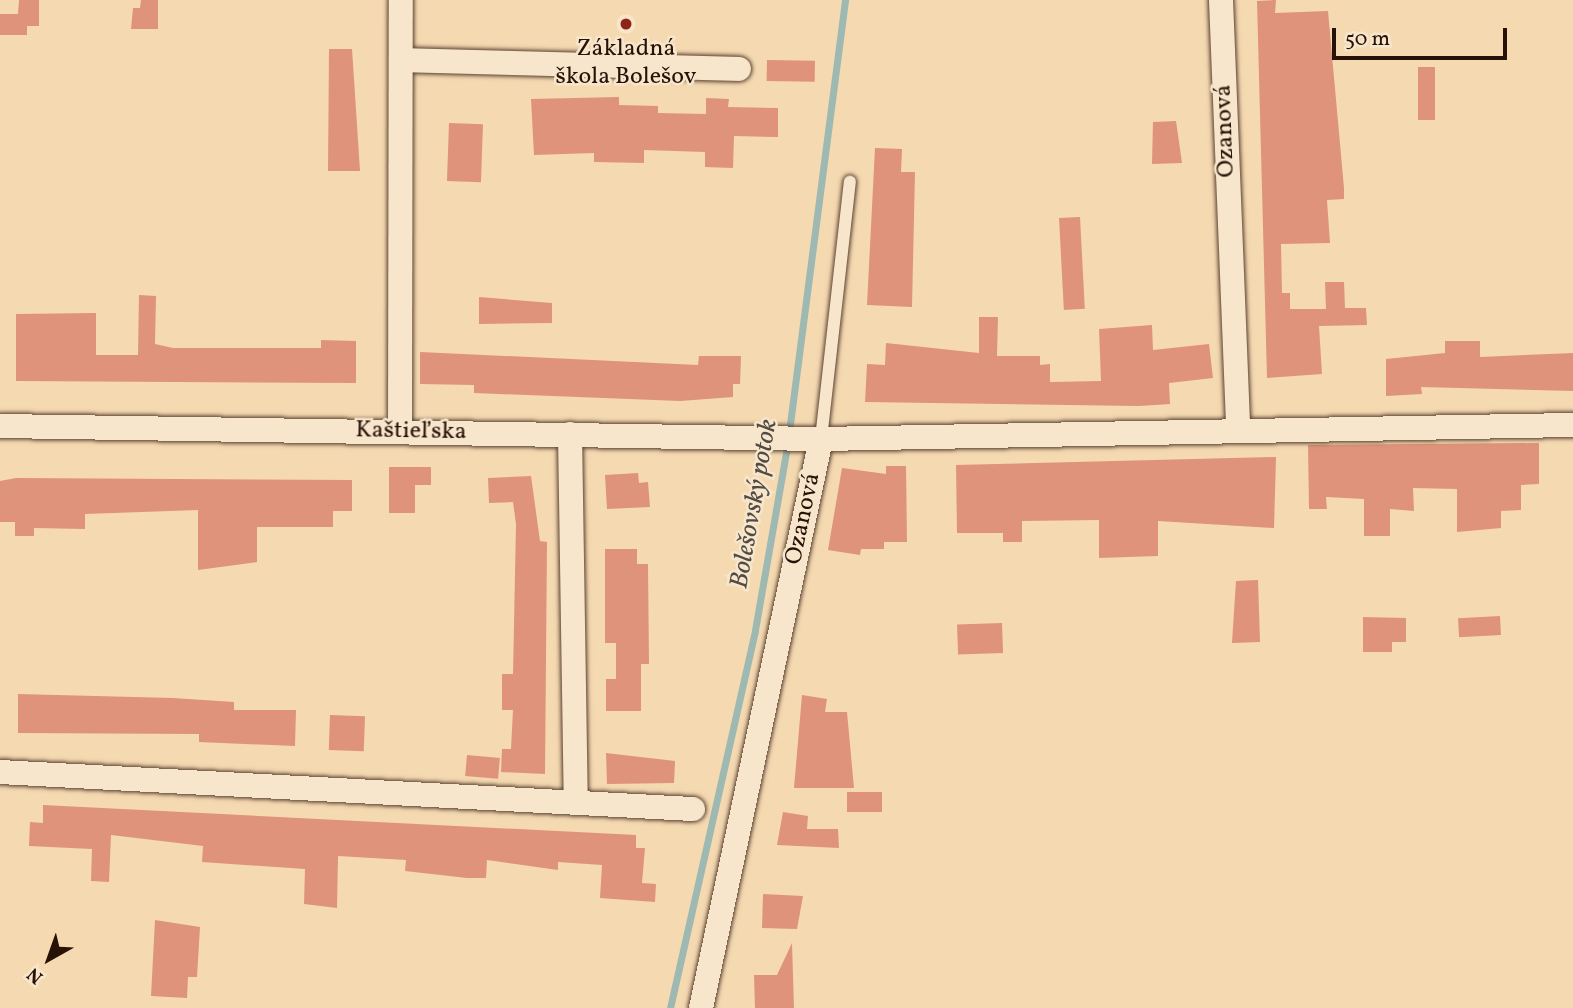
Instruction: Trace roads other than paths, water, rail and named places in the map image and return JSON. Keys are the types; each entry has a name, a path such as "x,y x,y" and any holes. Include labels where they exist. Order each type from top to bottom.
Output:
{"street":[{"path":"400,432 401,0"},
{"name":"Ozanová","path":"1221,0 1238,429"},
{"path":"401,60 740,69"},
{"name":"Ozanová","path":"701,1008 821,439 1238,429 1573,425"},
{"name":"Kaštieľska","path":"0,426 570,434 787,434 821,439"},
{"path":"570,434 576,800"},
{"path":"0,772 576,800 693,809"}],"lane":[{"path":"821,439 850,182"}],"waterway":[{"name":"Bolešovský potok","path":"670,1008 755,630 787,447 845,0"}],"place":[{"name":"Základná škola Bolešov","path":"626,24"}]}
